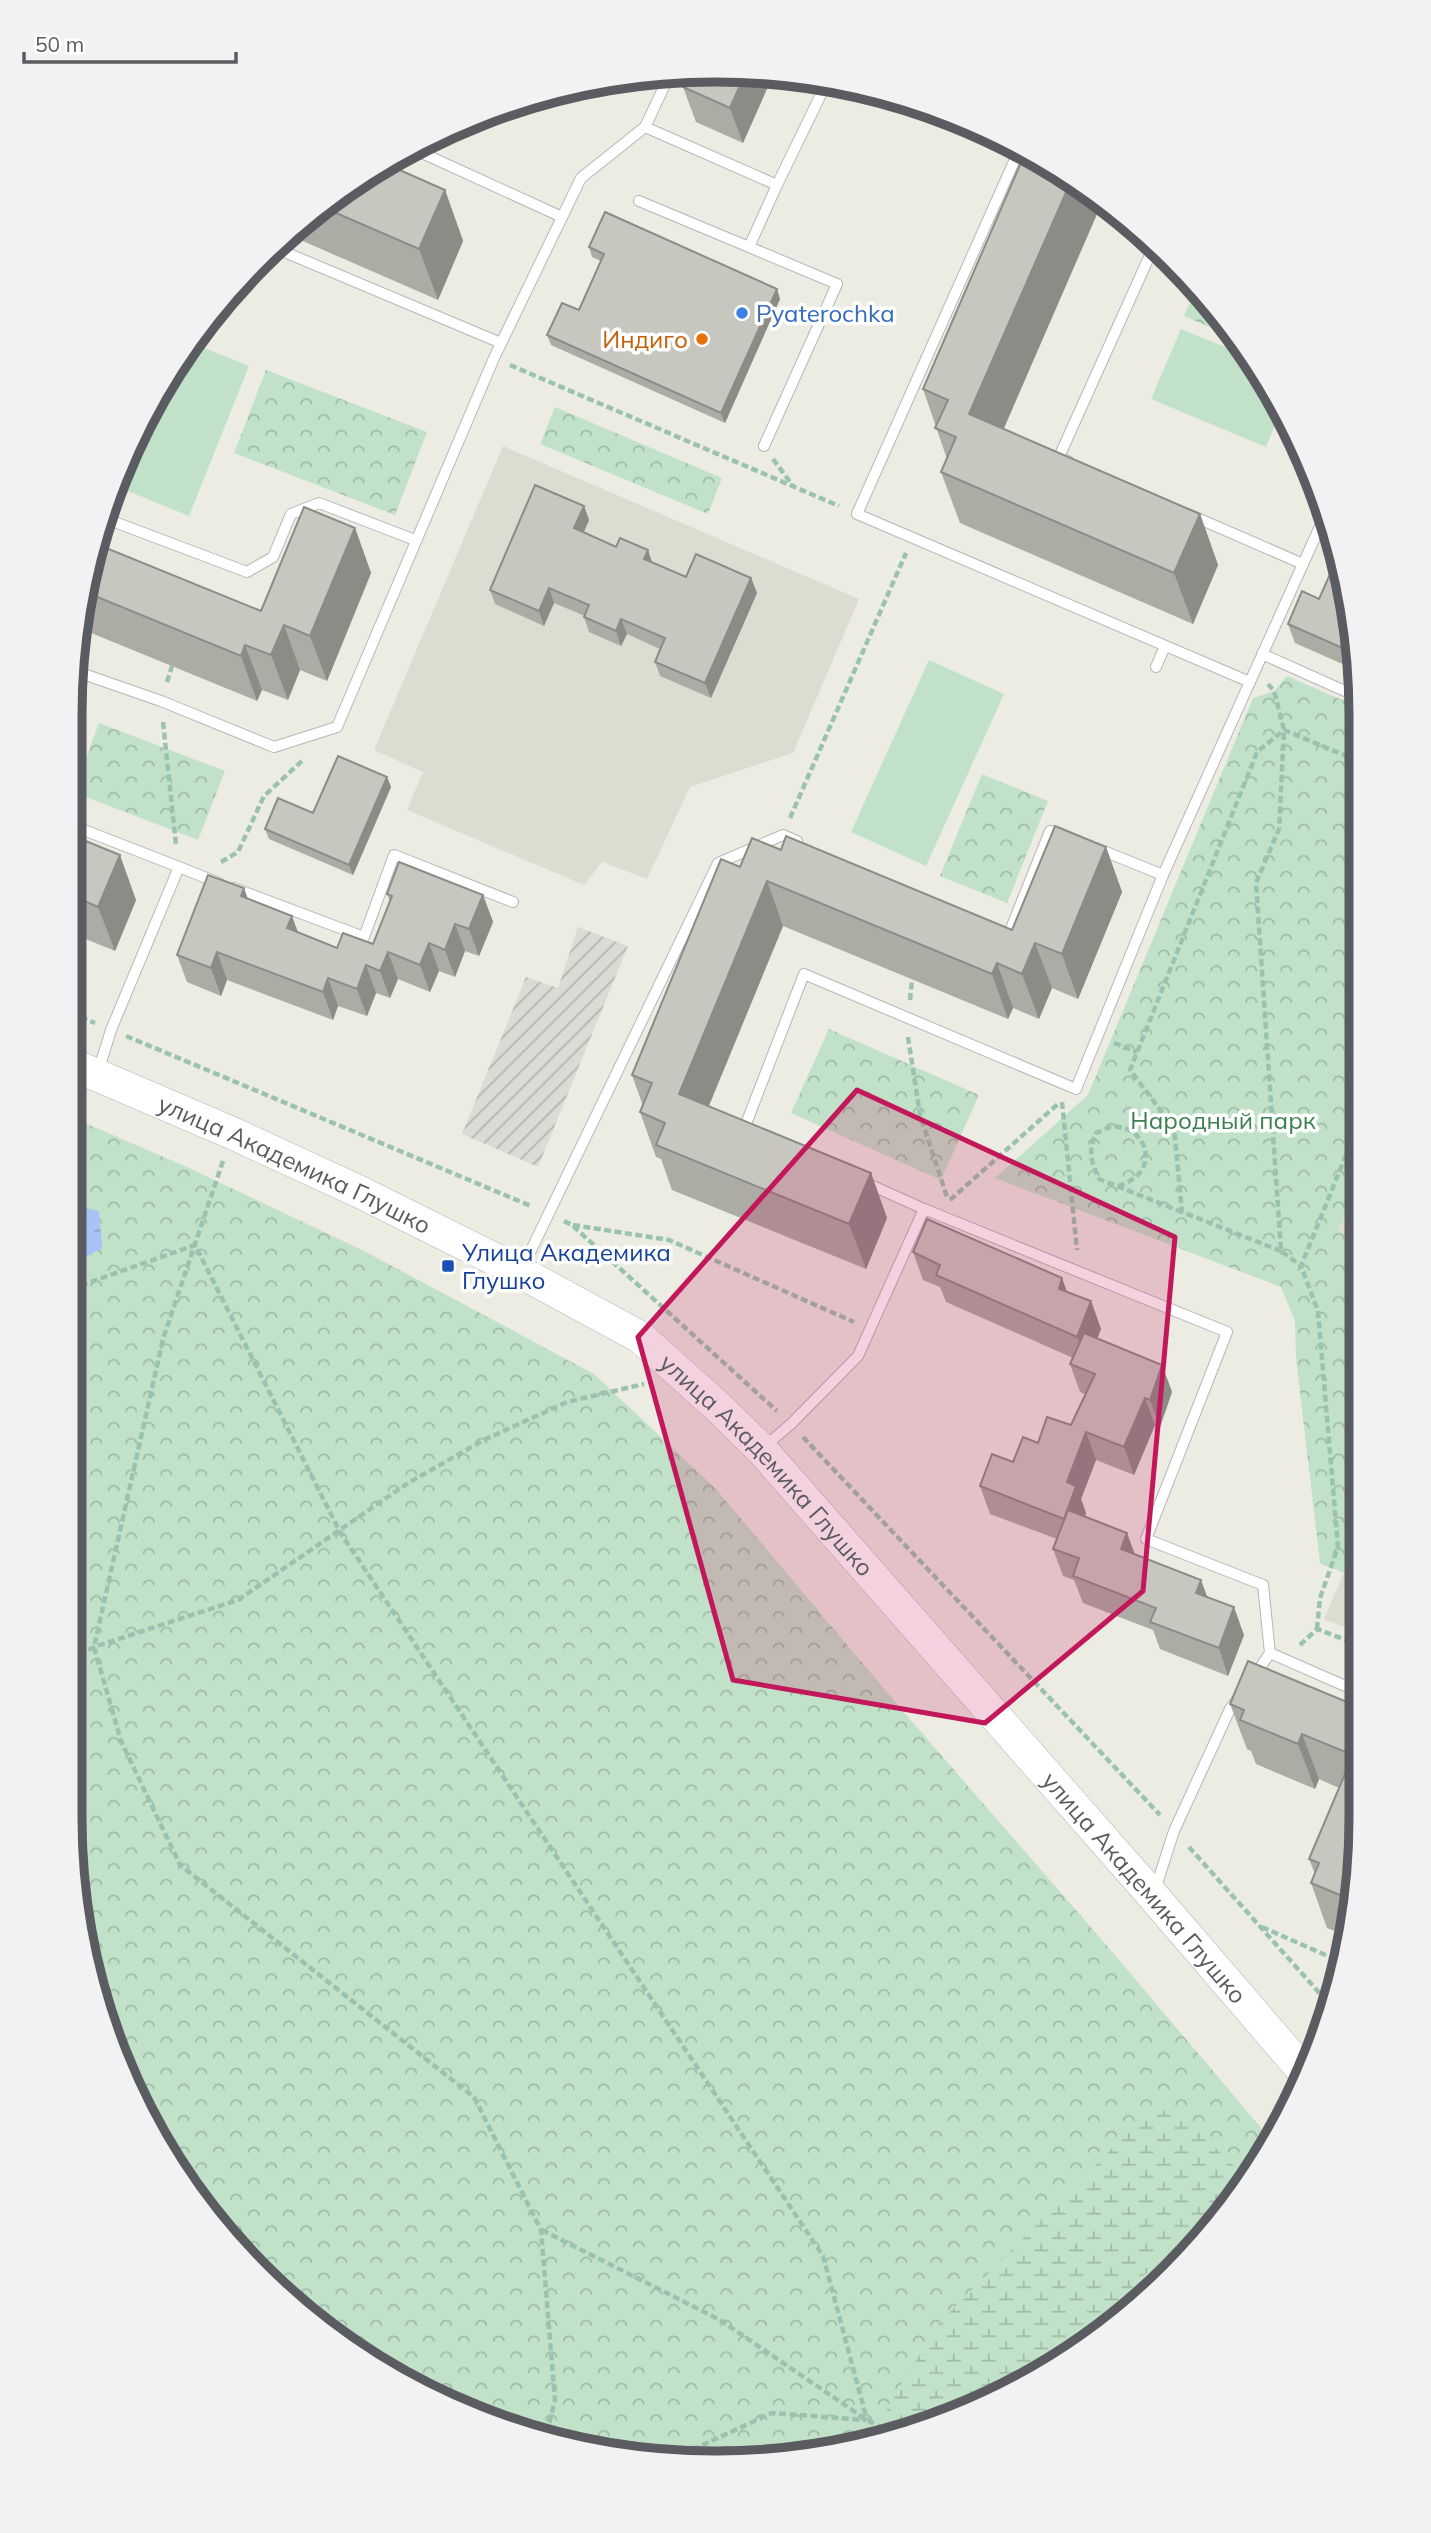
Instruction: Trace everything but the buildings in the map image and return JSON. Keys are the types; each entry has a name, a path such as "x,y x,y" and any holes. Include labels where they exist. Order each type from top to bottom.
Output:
{"street":[{"name":"улица Академика Глушко","path":"84,1070 306,1167 520,1272 640,1336 761,1449 1298,2065"}],"lane":[{"path":"84,674 161,701 274,747 337,727 494,358 581,178 645,127 665,85"},
{"path":"749,247 822,92"},
{"path":"645,127 777,185"},
{"path":"424,154 562,217"},
{"path":"1015,158 857,514 1250,682"},
{"path":"639,201 836,284 764,446"},
{"path":"285,252 501,344"},
{"path":"1083,467 1059,457 1150,255"},
{"path":"113,521 247,572 274,557 291,514 319,503 415,540"},
{"path":"1181,510 1303,564"},
{"path":"756,1134 744,1129 804,974 1076,1089 1163,875 1320,527"},
{"path":"1156,667 1165,646"},
{"path":"1262,654 1348,692"},
{"path":"82,829 364,937 394,855 513,902"},
{"path":"997,931 1008,936 1050,831 1075,840"},
{"path":"520,1272 718,863 783,835 807,846"},
{"path":"1087,845 1163,875"},
{"path":"84,1070 111,1030 179,867"},
{"path":"852,1177 1227,1332 1146,1539 1263,1585 1270,1653 1230,1709 1174,1831 1153,1896"},
{"path":"761,1449 791,1424 858,1356 924,1209"},
{"path":"1270,1653 1349,1688"}],"path":[{"path":"494,358 857,514"},
{"path":"764,446 793,486"},
{"path":"783,835 913,537"},
{"path":"1262,654 1263,678 1274,691 1284,730 1279,829 1256,883 1281,1251"},
{"path":"172,666 161,701 179,867"},
{"path":"238,852 264,796 337,727"},
{"path":"1284,730 1349,757"},
{"path":"1182,1212 1174,1128 1130,1070 1257,752 1284,730"},
{"path":"912,980 908,1045 920,1115 948,1202 1076,1089"},
{"path":"1062,1101 1079,1272"},
{"path":"1118,1186 1131,1181 1141,1172 1147,1156 1143,1141 1130,1129 1112,1127 1096,1133 1090,1146 1091,1163 1099,1179 1281,1251 1301,1266 1318,1311 1338,1547 1320,1598 1317,1629 1285,1660"},
{"path":"1301,1266 1349,1148"},
{"path":"225,1154 163,1339 94,1647 121,1741 180,1865 474,2097 541,2230 555,2400 548,2428"},
{"path":"572,1225 669,1240 870,1329"},
{"path":"82,1285 195,1245"},
{"path":"195,1245 340,1532 823,2256 867,2420"},
{"path":"82,1654 94,1647 238,1600 408,1483 484,1440 567,1402 644,1384"},
{"path":"1317,1629 1349,1641"},
{"path":"1258,1925 1333,1958"},
{"path":"541,2230 720,2320 882,2428"},
{"path":"692,2450 772,2413 867,2420"}],"highlighted area":[{"path":"857,1090 1175,1237 1143,1591 985,1723 733,1680 638,1337"}],"shaded area":[{"path":"503,446 859,599 793,753 690,787 647,879 602,862 584,885 407,810 423,772 374,750"},
{"path":"578,927 628,946 538,1167 462,1134 526,977 558,988"},
{"path":"1349,1205 1349,1236 1338,1232"},
{"path":"1349,1561 1349,1629 1324,1619"}],"green space":[{"path":"1192,298 1219,331 1184,316"},
{"path":"1181,329 1232,350 1276,422 1266,447 1151,399"},
{"path":"201,347 249,366 189,516 124,489 167,399"},
{"path":"266,370 427,432 395,515 234,453"},
{"path":"555,407 722,478 708,514 540,444"},
{"path":"929,660 1004,694 926,866 851,832"},
{"name":"Народный парк","path":"1287,676 1348,703 1349,1205 1338,1231 1349,1236 1349,1561 1344,1573 1320,1563 1296,1358 1295,1321 1281,1287 995,1178 1088,1095 1253,698 1274,691"},
{"path":"99,723 225,771 198,840 82,795 82,768"},
{"path":"982,774 1048,801 1007,903 940,876"},
{"path":"829,1029 979,1095 941,1180 791,1113"},
{"path":"82,1122 187,1167 366,1252 594,1374 716,1489 902,1710 1265,2132 1218,2203 1192,2235 1133,2294 1067,2344 996,2385 919,2417 839,2439 716,2451 633,2445 552,2429 473,2403 399,2366 330,2320 298,2294 239,2235 213,2203 167,2134 130,2060 116,2021 94,1941 82,1817"},
{"path":"1174,2108 1234,2166 1233,2181 1225,2193 1100,2321 1067,2344 1032,2366 958,2403 884,2428 887,2407 940,2322 1145,2115"}],"water":[{"path":"82,1207 99,1211 102,1248 82,1259"}],"place":[{"name":"Pyaterochka","path":"742,313"},
{"name":"Индиго","path":"702,339"},
{"name":"Улица Академика Глушко","path":"448,1266"}]}
